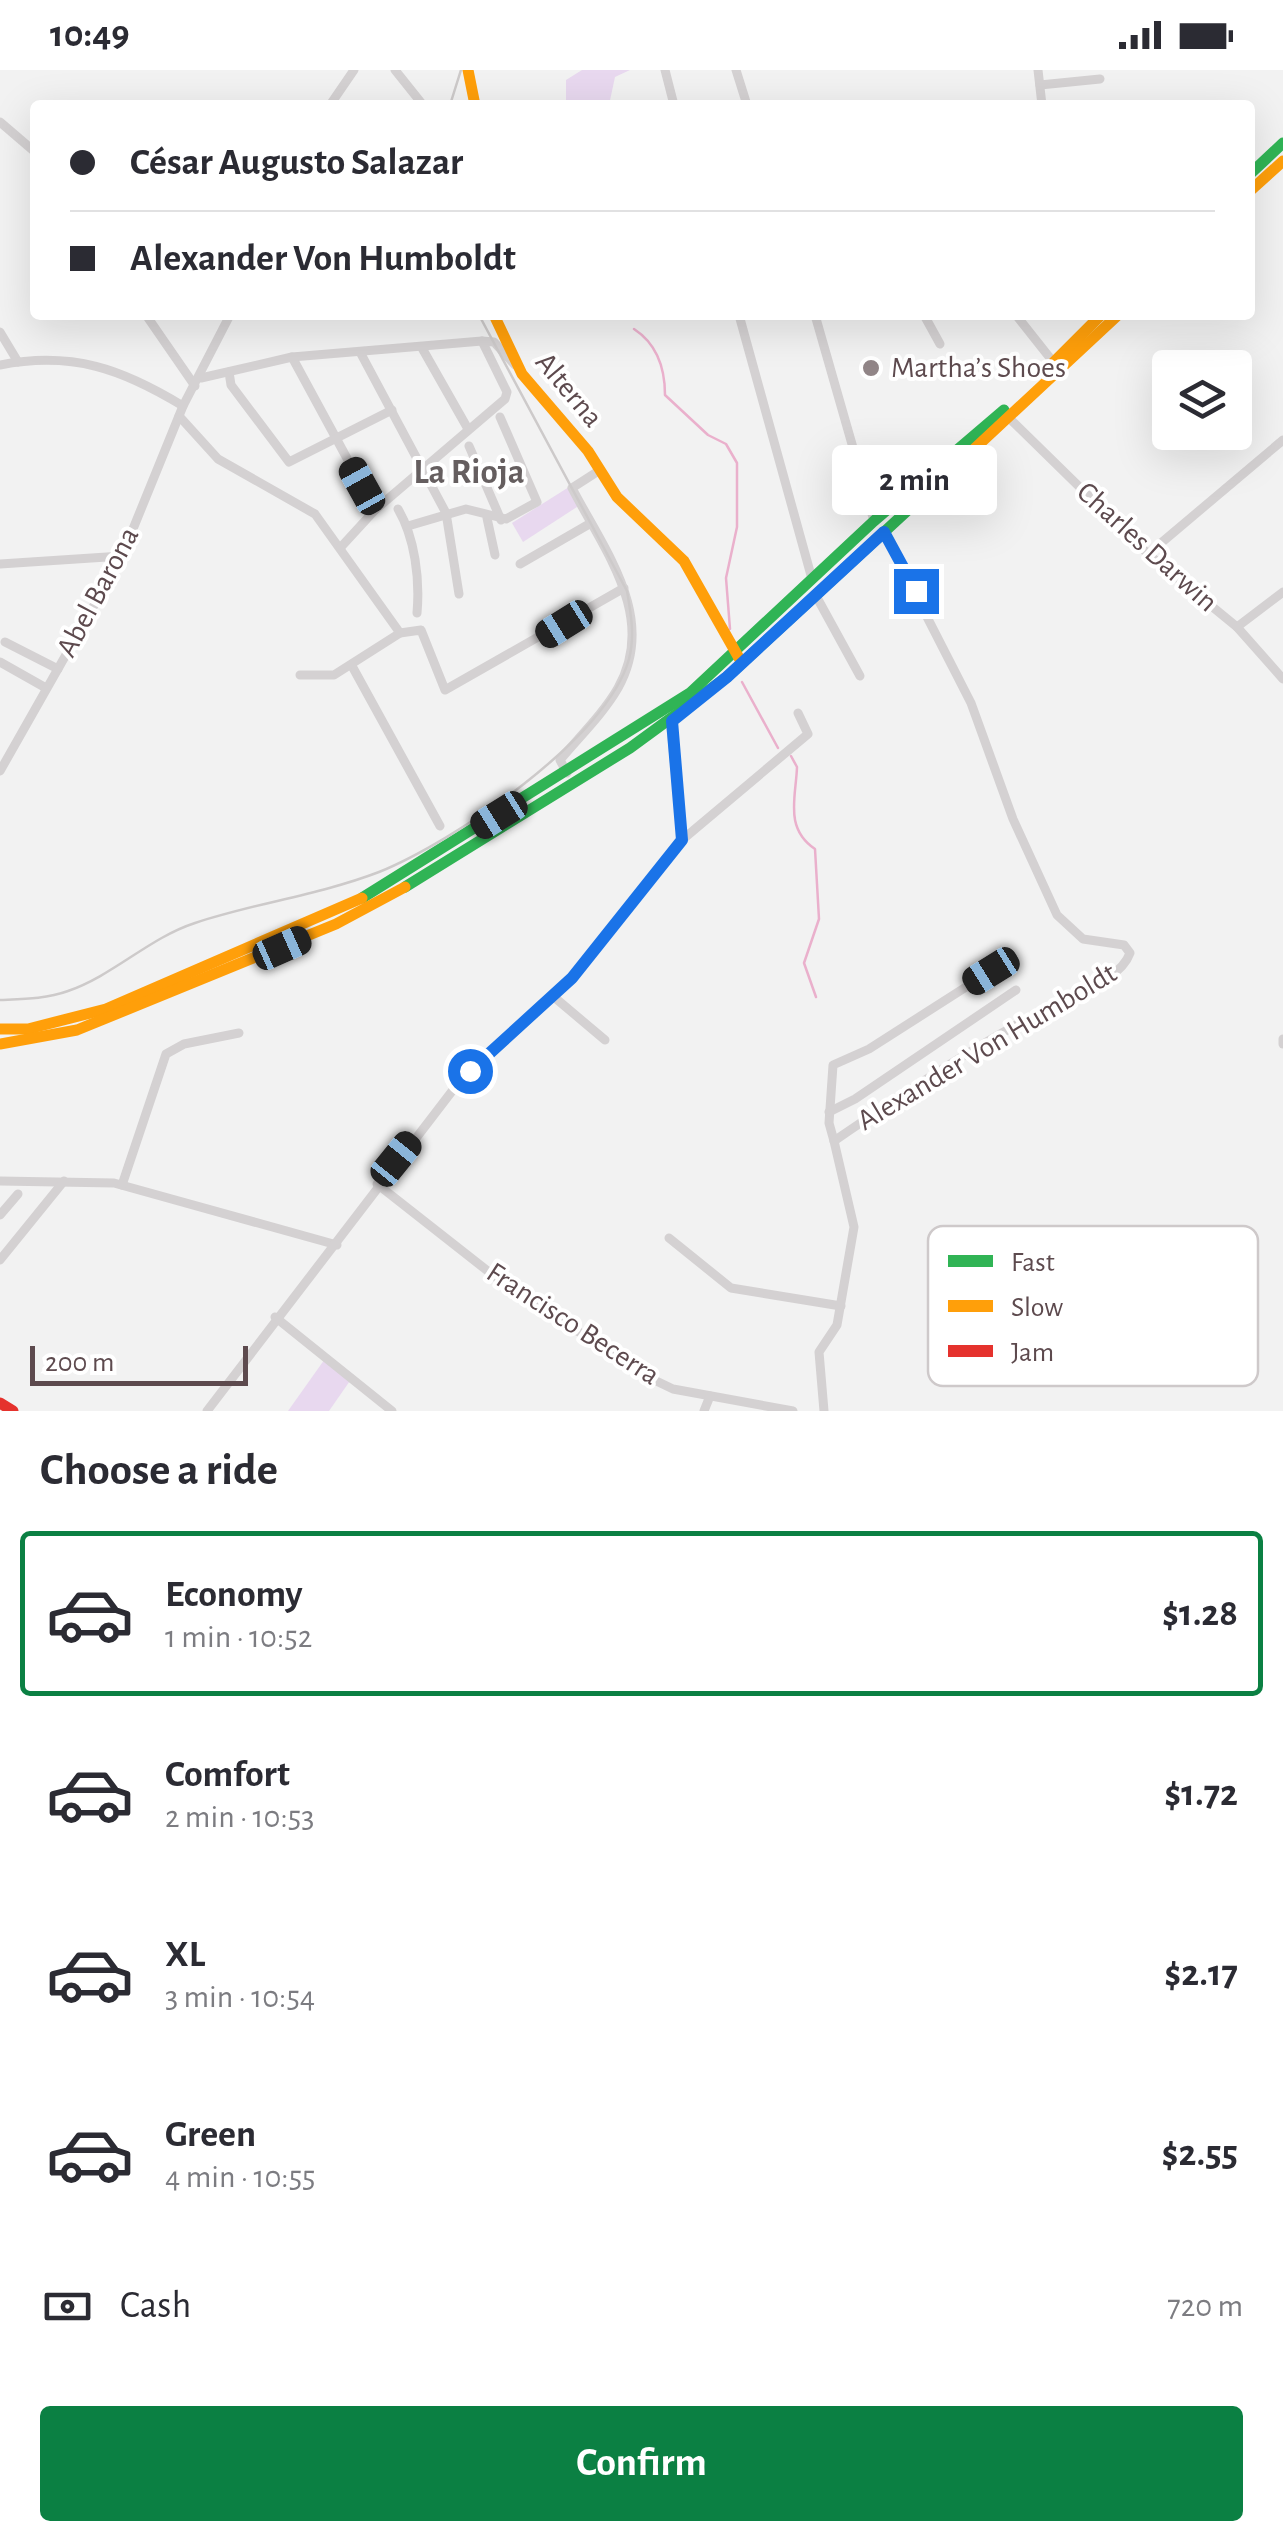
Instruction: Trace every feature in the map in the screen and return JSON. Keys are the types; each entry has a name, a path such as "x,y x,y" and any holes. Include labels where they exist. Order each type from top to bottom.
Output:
{"main road":[{"path":"468,70 474,100"},
{"path":"1255,169 1283,144"},
{"path":"1255,186 1283,160"},
{"path":"496,320 522,374"},
{"path":"1003,418 1096,320"},
{"path":"738,657 812,579 879,526 1112,320"},
{"name":"Alterna","path":"522,374 624,504 684,561 738,657"},
{"path":"0,1044 77,1030 336,924 402,889 669,716 815,594 879,526"},
{"path":"0,1028 28,1029 106,1009 319,919 376,892 567,773 619,748"},
{"path":"0,1402 14,1411"}],"street":[{"path":"333,100 354,70"},
{"path":"395,70 419,100"},
{"path":"665,70 673,100"},
{"path":"736,70 746,100"},
{"path":"1038,70 1042,100"},
{"path":"1040,85 1100,80"},
{"path":"0,122 30,148"},
{"path":"150,320 198,382 292,357 482,340 508,396 376,510 341,548"},
{"name":"Abel Barona","path":"0,771 122,556 181,411 228,320"},
{"path":"741,320 812,579"},
{"path":"817,320 879,526"},
{"path":"927,320 940,344"},
{"path":"1020,320 1054,363"},
{"path":"0,332 18,362"},
{"name":"Alterna","path":"482,340 499,346 522,374"},
{"path":"422,348 468,429"},
{"path":"360,352 446,512 459,594"},
{"path":"292,357 376,510"},
{"path":"0,365 18,362 117,369 181,411 218,459 308,507 400,633"},
{"path":"229,372 231,385 289,462 392,410"},
{"path":"408,526 466,509 501,520 534,505 538,497 500,418"},
{"name":"Charles Darwin","path":"1003,418 1148,554 1237,627 1283,679"},
{"path":"1148,554 1283,440"},
{"path":"468,446 501,520"},
{"path":"567,773 560,760 613,696 631,658 634,619 624,588 572,487 600,470"},
{"path":"398,508 408,526 417,613"},
{"path":"486,518 494,555"},
{"path":"520,564 591,523"},
{"name":"Alexander Von Humboldt","path":"879,526 971,703 1013,819 1056,915 1083,940 1124,946 1130,953 1124,964 1103,980 1034,1014 834,1141 828,1112 833,1065 869,1049 991,971"},
{"path":"0,564 122,556"},
{"path":"300,676 321,678 352,666 400,633 421,630 440,684 449,690 624,588"},
{"path":"1237,627 1283,592"},
{"path":"815,594 860,676"},
{"path":"4,642 58,669"},
{"path":"0,662 46,688"},
{"path":"352,666 440,826"},
{"path":"207,1411 275,1317 337,1244 377,1184 470,1071 554,997 682,840 808,734 798,713"},
{"path":"669,716 682,840"},
{"path":"828,1112 855,1099 1016,990"},
{"path":"554,997 604,1040"},
{"path":"122,1185 166,1054 184,1044 239,1033"},
{"path":"824,1411 819,1352 834,1330 842,1306 855,1219 834,1141"},
{"path":"0,1181 122,1185 337,1244"},
{"path":"0,1260 64,1181"},
{"name":"Francisco Becerra","path":"377,1184 503,1283 673,1389 793,1411"},
{"path":"0,1215 18,1194"},
{"path":"670,1238 731,1288 842,1306"},
{"path":"275,1317 392,1411"},
{"path":"704,1411 710,1396"}],"shaded area":[{"path":"582,70 630,70 615,77 610,100 566,100 566,80"},
{"path":"569,487 580,505 523,542 512,523"},
{"path":"327,1356 354,1375 329,1411 288,1411"}],"waterway":[{"path":"634,329 658,357 665,395 708,435 726,444 737,463 737,527 726,578 730,629"},
{"path":"742,682 778,748"},
{"path":"791,756 797,767 795,822 805,841 815,849 819,919 804,963 816,997"}],"railway":[{"path":"452,100 461,70"},
{"path":"0,1000 68,991 195,923 356,880 410,858 485,813 524,784 591,722 615,690 631,650 627,591 482,320"}],"traffic: fast":[{"path":"1255,169 1283,143"},
{"path":"362,898 690,693 874,521 1004,410"},
{"path":"405,887 630,748 727,677 973,450"}],"traffic: slow":[{"path":"468,70 474,100"},
{"path":"1255,186 1283,161"},
{"path":"496,320 522,374 588,451 617,497 684,561 739,658"},
{"path":"1045,371 1096,320"},
{"path":"973,450 1113,320"},
{"path":"0,1044 77,1030 336,924 405,887"},
{"path":"0,1029 28,1029 106,1009 362,898"}],"traffic: jam":[{"path":"0,1403 13,1411"}],"place":[{"name":"Martha’s Shoes","path":"871,368"}],"district":[{"name":"La Rioja","path":"469,472"}],"route":[{"path":"470,1071 572,978 682,840 672,721 727,677 884,532 916,591"}]}
